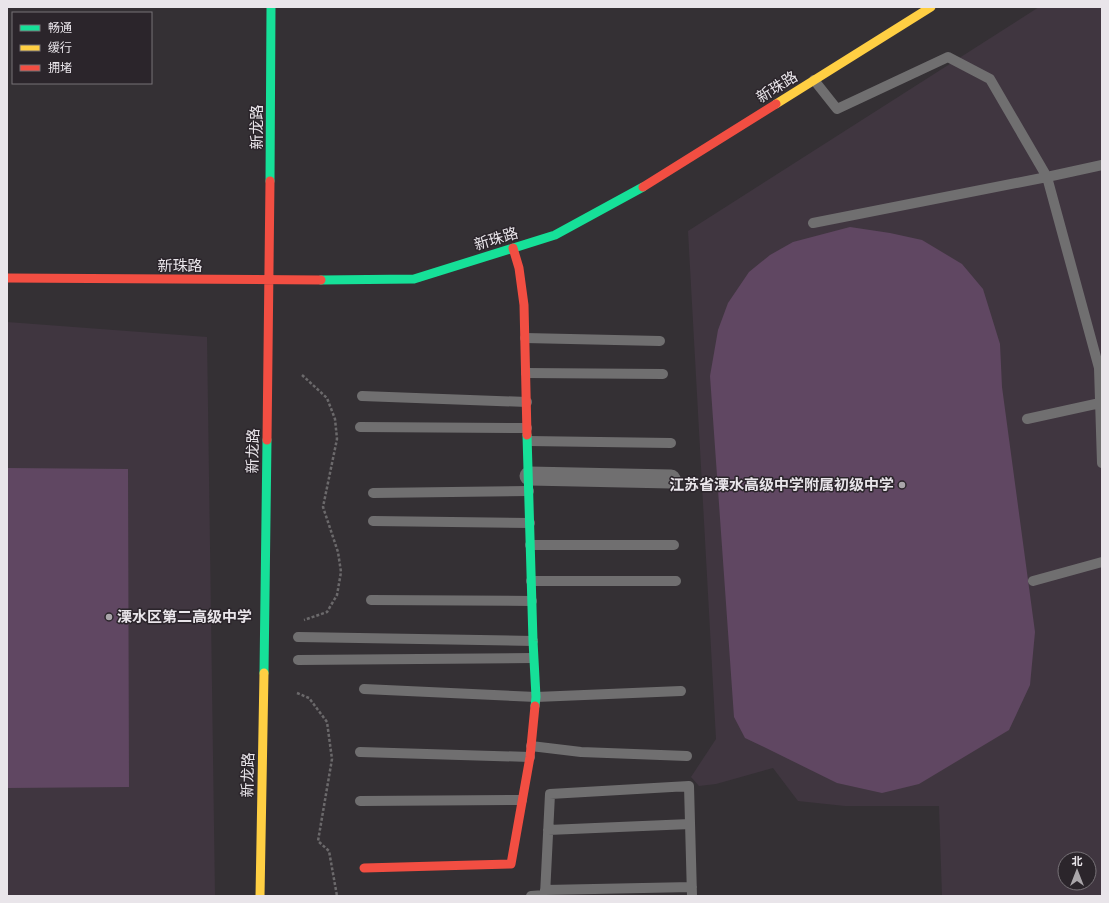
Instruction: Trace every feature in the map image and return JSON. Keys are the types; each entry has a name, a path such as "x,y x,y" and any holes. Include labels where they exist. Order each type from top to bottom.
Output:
{"street":[{"name":"新龙路","path":"260,896 270,280 271,7"},
{"name":"新珠路","path":"7,278 270,280 414,279 555,235 636,192 931,7"},
{"path":"364,868 511,864 530,757 536,696 533,658 523,298 519,268 513,248"},
{"path":"529,484 671,480"}],"lane":[{"path":"814,80 837,109 948,56 990,80 1047,177 1099,368 1102,463"},
{"path":"812,223 1102,165"},
{"path":"525,338 660,341"},
{"path":"526,373 663,374"},
{"path":"362,396 527,402"},
{"path":"1027,419 1100,403"},
{"path":"360,428 527,428"},
{"path":"528,441 671,443"},
{"path":"373,493 529,484"},
{"path":"373,521 530,523"},
{"path":"530,545 674,545"},
{"path":"1032,581 1102,562"},
{"path":"531,581 676,581"},
{"path":"371,600 532,601"},
{"path":"298,637 533,640"},
{"path":"298,660 533,658"},
{"path":"364,689 536,696 681,691"},
{"path":"531,746 581,752 687,756"},
{"path":"360,752 530,757"},
{"path":"532,896 546,894 692,891 689,786 550,794 546,894"},
{"path":"360,800 522,800"},
{"path":"548,830 690,824"}],"path":[{"path":"298,622 327,612 337,595 341,572 338,552 323,507 337,439 335,419 327,398 302,375"},
{"path":"297,693 309,698 327,722 332,759 318,841 328,851 337,896"}],"shaded area":[{"name":"江苏省溧水高级中学附属初级中学","path":"1039,7 1102,7 1102,896 942,896 939,806 845,806 798,801 773,768 716,784 699,786 691,777 716,739 688,231"},
{"path":"850,227 890,233 922,240 962,264 983,289 1000,344 1002,387 1035,632 1030,685 1009,730 919,784 882,793 837,783 745,738 734,717 710,376 718,330 728,303 749,272 770,255 793,242"},
{"name":"溧水区第二高级中学","path":"7,322 207,337 215,896 7,896"},
{"path":"7,468 128,469 129,787 7,788"}],"traffic: fast":[{"path":"270,181 271,7"},
{"path":"321,280 414,279 555,235 643,187"},
{"path":"527,435 536,697 535,706"},
{"path":"264,673 267,440"}],"traffic: slow":[{"path":"776,104 931,7"},
{"path":"260,896 264,673"}],"traffic: jam":[{"path":"643,187 776,104"},
{"path":"267,440 270,181"},
{"path":"513,248 519,268 524,305 527,435"},
{"path":"7,278 321,280"},
{"path":"364,868 511,864 530,757 535,706"}],"place":[{"name":"江苏省溧水高级中学附属初级中学","path":"902,485"},
{"name":"溧水区第二高级中学","path":"109,617"}]}
